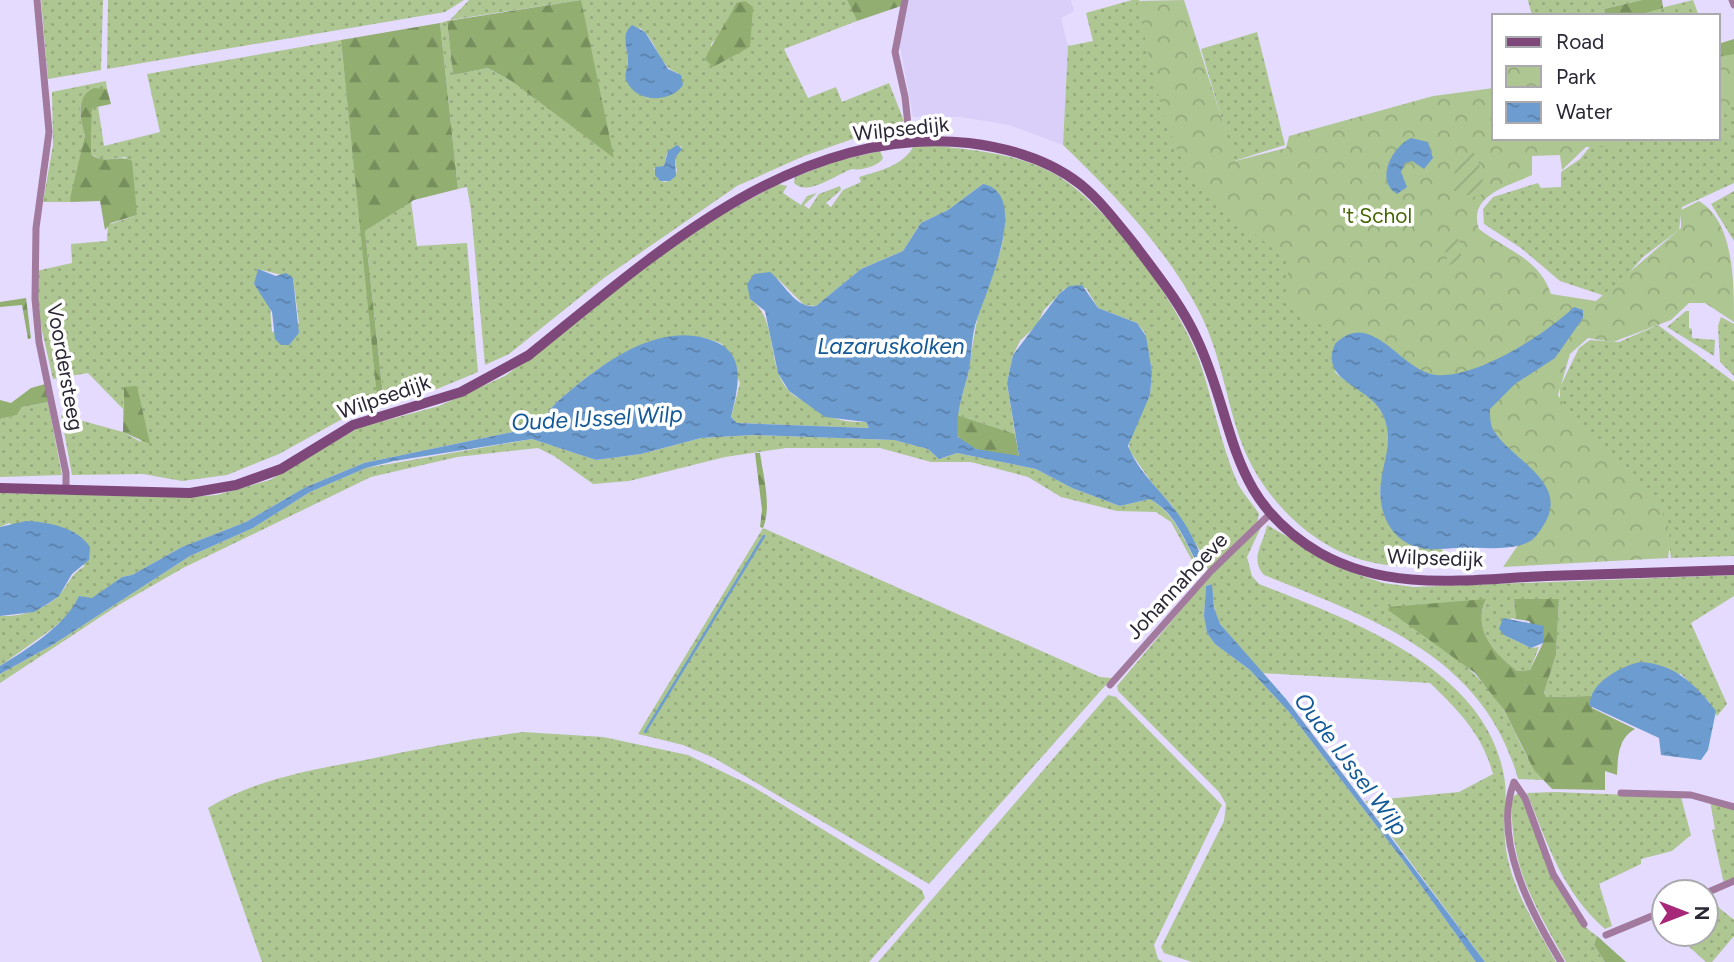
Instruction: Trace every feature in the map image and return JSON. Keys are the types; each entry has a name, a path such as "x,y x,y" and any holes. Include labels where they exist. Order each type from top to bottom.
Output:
{"main road":[{"name":"Wilpsedijk","path":"0,488 190,493 229,487 269,475 353,425 461,392 506,370 660,250 745,196 826,160 910,143 951,141 1017,152 1064,172 1091,193 1161,279 1189,321 1201,348 1235,456 1250,485 1270,513 1294,536 1322,554 1361,572 1399,580 1463,581 1734,570"}],"street":[{"name":"Voordersteeg","path":"37,0 49,132 36,228 34,299 39,342 66,473 66,490"},
{"path":"905,0 895,52 905,97 910,143"},
{"path":"1732,0 1734,5"},
{"name":"Johannahoeve","path":"1111,685 1211,571 1270,513"},
{"path":"1561,962 1528,901 1512,856 1509,806 1514,782 1525,798 1553,874 1584,924"},
{"path":"1621,793 1691,795 1734,807"},
{"path":"1606,936 1650,917"}],"shaded area":[{"path":"907,0 1071,0 1074,11 1061,18 1068,46 1063,145 1009,125 961,117 913,117 899,41"}],"green space":[{"path":"41,0 103,0 101,70 48,79"},
{"path":"108,0 464,0 445,12 107,69"},
{"path":"469,0 581,0 450,20"},
{"path":"581,0 847,0 857,21 784,49 808,98 836,87 842,102 889,83 904,121 804,156 737,186 604,278 509,354 485,365 471,210 467,187 458,189 440,23 447,21 453,75 488,68 513,82","holes":["736,3 750,47 713,66 711,44 722,33","640,28 646,33 666,66 678,73 648,98 637,92 626,79 628,60 625,39","682,146 675,158 677,172 666,182 660,181 654,168 664,166 667,153"]},
{"path":"581,0 614,158 513,82 488,68 453,75 447,21"},
{"path":"847,0 902,0 901,6 857,21"},
{"path":"1139,0 1158,82 1358,318 1335,372 1368,396 1383,415 1389,447 1381,487 1381,501 1386,516 1407,541 1423,548 1441,549 1460,565 1417,567 1375,563 1332,548 1294,520 1263,485 1251,465 1242,444 1213,345 1187,289 1138,223 1063,145 1068,46 1093,41 1086,13"},
{"name":"'t Schol","path":"1184,0 1235,161 1286,148 1289,136 1433,96 1492,88 1492,140 1633,140 1614,147 1586,147 1562,170 1560,155 1532,156 1532,175 1492,193 1479,208 1479,229 1530,263 1546,282 1551,294 1596,301 1681,228 1681,210 1699,201 1711,211 1719,223 1730,254 1734,322 1705,303 1689,303 1671,320 1613,342 1588,338 1570,354 1558,395 1586,431 1637,480 1663,513 1669,531 1668,558 1503,567 1523,538 1489,447 1481,409 1308,318 1288,300 1286,284 1290,263 1212,196 1191,173 1181,157 1157,91 1137,1"},
{"path":"1528,0 1642,0 1604,9 1605,14 1532,14"},
{"path":"1642,0 1662,0 1663,8 1642,14 1605,14 1604,9"},
{"path":"1693,0 1698,14 1639,14"},
{"path":"745,1 753,7 750,47 713,67 705,59 736,3"},
{"path":"440,23 458,189 414,200 365,231 383,395 377,396 341,40"},
{"path":"1257,32 1285,145 1234,161 1201,49"},
{"path":"1734,39 1734,97 1720,102 1720,43"},
{"path":"341,40 378,396 383,394 365,231 411,201 417,246 467,243 478,372 437,389 364,407 279,454 227,475 182,481 143,474 72,475 61,415 123,432 141,442 124,388 123,409 88,373 53,379 38,313 36,271 72,263 71,244 107,241 108,225 137,215 126,157 101,160 91,154 92,107 98,106 104,146 160,132 147,74","holes":["262,270 293,278 299,323 272,332 270,306 254,284"]},
{"path":"1734,54 1734,103 1720,108 1720,57"},
{"path":"106,81 107,89 89,92 81,102 85,134 71,202 43,202 53,145 52,92"},
{"path":"94,88 107,89 111,104 92,108 91,154 101,159 122,158 132,161 137,215 111,223 105,230 100,201 71,202 70,199 85,135 81,102"},
{"path":"1734,97 1734,183 1682,207 1679,230 1643,257 1608,297 1560,281 1521,248 1484,224 1483,209 1493,197 1538,183 1541,188 1561,187 1561,172 1580,159 1595,140 1720,140 1720,102"},
{"path":"937,146 1010,157 1051,172 1094,205 1156,281 1188,334 1198,357 1232,469 1240,488 1259,514 1257,523 1208,570 1202,554 1171,504 1157,490 1129,450 1130,437 1150,395 1152,372 1145,333 1137,323 1098,308 1086,288 1064,289 1044,310 1037,325 1020,341 1013,355 1007,383 1015,434 957,415 979,312 1003,242 1002,202 983,184 948,210 921,223 903,251 861,269 816,306 804,305 777,278 750,299 765,318 777,368 789,391 827,415 841,420 866,422 869,428 737,423 731,417 740,383 722,344 699,337 655,341 634,349 593,373 557,402 540,423 532,428 364,463 304,488 246,522 182,547 132,575 122,577 92,599 79,596 76,608 52,629 0,666 0,616 25,614 48,604 85,566 9,523 0,527 0,493 190,497 217,495 270,480 358,428 439,406 505,376 660,256 723,214 778,184 787,186 783,193 801,205 807,196 817,193 804,205 809,209 819,194 840,186 841,190 826,203 831,207 843,190 861,182 859,177 897,163 913,147"},
{"path":"880,151 883,158 869,167 852,169 806,188 794,183 795,177 837,161"},
{"path":"1473,151 1481,172 1483,194 1473,197 1452,190 1455,173 1451,162"},
{"path":"1734,191 1734,241 1711,204"},
{"path":"1449,233 1459,240 1462,262 1448,265 1443,239"},
{"path":"26,298 31,338 28,339 22,305 0,307 0,302"},
{"path":"1689,311 1692,338 1715,340 1714,356 1667,327"},
{"path":"1721,317 1734,324 1734,376 1720,362 1718,326"},
{"path":"1658,325 1734,382 1734,556 1671,558 1666,536 1642,494 1560,402 1560,387 1579,348 1590,340 1619,342"},
{"path":"45,384 48,402 22,407 17,415 0,419 0,400 11,403 31,388"},
{"path":"137,386 150,444 123,432 124,387"},
{"path":"48,402 62,475 0,477 0,419 17,415 22,407"},
{"path":"957,415 1015,434 1019,456 987,452 963,443 957,433"},
{"path":"753,435 894,440 928,449 939,459 957,453 1036,469 1072,488 1120,506 1150,499 1175,523 1203,572 1199,573 1171,522 1156,512 1117,511 1061,497 1028,477 971,462 931,462 880,448 786,448 725,457 629,481 593,484 538,448 457,457 371,477 183,568 117,606 0,683 0,674 54,644 190,556 253,528 310,492 366,468 532,439 596,460 641,454 701,438"},
{"path":"755,453 760,453 766,491 767,511 763,528 760,527 762,510"},
{"path":"1267,525 1348,571 1383,583 1414,587 1734,575 1734,596 1691,623 1727,704 1717,716 1710,703 1681,674 1610,675 1591,696 1546,697 1544,691 1556,655 1559,600 1514,600 1516,619 1511,618 1504,635 1531,648 1539,647 1530,670 1517,671 1494,649 1484,631 1482,611 1486,600 1454,656 1498,701 1526,755 1544,780 1518,779 1502,736 1479,701 1451,671 1382,626 1264,575 1258,563 1258,556"},
{"path":"1261,527 1247,557 1252,576 1259,584 1333,614 1408,653 1442,677 1470,705 1492,738 1504,776 1505,840 1511,872 1524,903 1556,962 1485,962 1365,801 1459,792 1493,774 1476,735 1451,703 1430,683 1261,673 1216,619 1211,584 1206,586 1204,616 1207,633 1215,644 1250,670 1289,712 1402,859 1476,962 1192,962 1164,953 1161,947 1224,821 1226,804 1219,792 1118,691 1117,686 1212,573"},
{"path":"763,528 1100,677 1112,678 929,884 714,758 683,745 638,734"},
{"path":"1486,599 1482,620 1488,640 1500,656 1517,671 1530,670 1543,643 1529,621 1516,619 1514,599 1559,599 1556,655 1544,692 1546,697 1591,696 1592,708 1635,729 1622,743 1617,775 1605,771 1605,790 1552,789 1534,770 1504,710 1475,673 1388,610 1390,607"},
{"path":"1108,695 1116,697 1222,805 1154,945 1158,959 1163,962 878,962"},
{"path":"523,732 603,737 688,755 750,785 922,890 925,898 869,962 262,962 208,808 245,790 304,772 444,744"},
{"path":"1519,792 1560,891 1583,924 1597,936 1594,945 1605,962 1566,962 1534,903 1519,864 1512,822 1512,798"},
{"path":"1527,793 1681,797 1691,835 1672,851 1641,859 1641,864 1599,884 1612,926 1605,929 1590,915 1567,883 1549,849"},
{"path":"1710,801 1734,810 1734,879 1724,884 1712,830 1715,829"},
{"path":"1720,908 1734,920 1734,936 1712,962 1706,962 1690,948 1720,948"},
{"path":"1597,936 1626,962 1605,962 1594,945"}],"water":[{"path":"632,25 645,32 668,69 681,75 683,85 678,91 663,97 646,97 638,94 627,82 625,37"},
{"path":"1411,138 1428,142 1433,158 1424,169 1412,161 1405,163 1401,172 1407,187 1397,194 1390,188 1387,180 1389,164 1398,148"},
{"path":"677,145 682,149 675,158 676,176 670,181 660,181 655,175 655,167 664,166 668,151"},
{"name":"Lazaruskolken","path":"983,184 998,192 1004,207 1005,226 1001,249 974,332 959,412 958,437 976,449 1019,456 1007,383 1013,355 1059,294 1069,286 1082,285 1098,308 1137,323 1146,336 1152,372 1150,395 1128,446 1145,475 1185,524 1206,567 1203,572 1175,523 1150,499 1120,506 1072,488 1036,469 957,453 939,459 928,449 894,440 753,435 701,438 641,454 596,460 532,439 394,461 366,468 310,492 253,528 190,556 54,644 0,674 0,666 55,627 79,596 92,598 122,577 132,575 182,547 246,522 304,488 364,463 532,428 540,423 557,402 591,374 630,349 651,341 673,336 694,336 716,342 726,348 733,356 738,375 731,417 737,423 869,428 866,422 825,417 789,391 778,373 765,311 750,299 747,284 754,274 770,272 796,300 802,304 816,306 861,269 903,251 921,223 948,210"},
{"path":"258,269 276,276 286,273 293,278 299,333 289,345 281,345 275,339 272,312 254,284"},
{"path":"1574,307 1583,310 1583,318 1555,358 1515,384 1490,409 1494,431 1545,484 1550,496 1550,509 1537,534 1525,544 1496,548 1426,549 1410,545 1401,539 1388,523 1381,503 1381,482 1388,441 1383,415 1377,405 1340,376 1332,357 1335,344 1348,335 1361,333 1374,336 1423,371 1436,375 1452,374 1470,370 1510,353 1546,330"},
{"path":"26,521 52,524 70,530 90,547 89,560 72,574 59,596 49,603 34,612 0,616 0,527"},
{"path":"1212,584 1214,608 1220,624 1286,699 1485,962 1476,962 1402,859 1289,712 1250,670 1215,644 1207,633 1204,616 1206,586"},
{"path":"1503,618 1544,626 1543,643 1531,648 1504,635 1499,629"},
{"path":"1640,662 1674,671 1692,684 1716,711 1708,750 1701,760 1661,755 1659,738 1590,706 1594,690 1600,683 1624,667"}],"waterway":[{"path":"645,732 764,536"}],"water label":[{"name":"Oude IJssel Wilp","path":"597,418"},
{"name":"Oude IJssel Wilp","path":"1351,764"}]}
